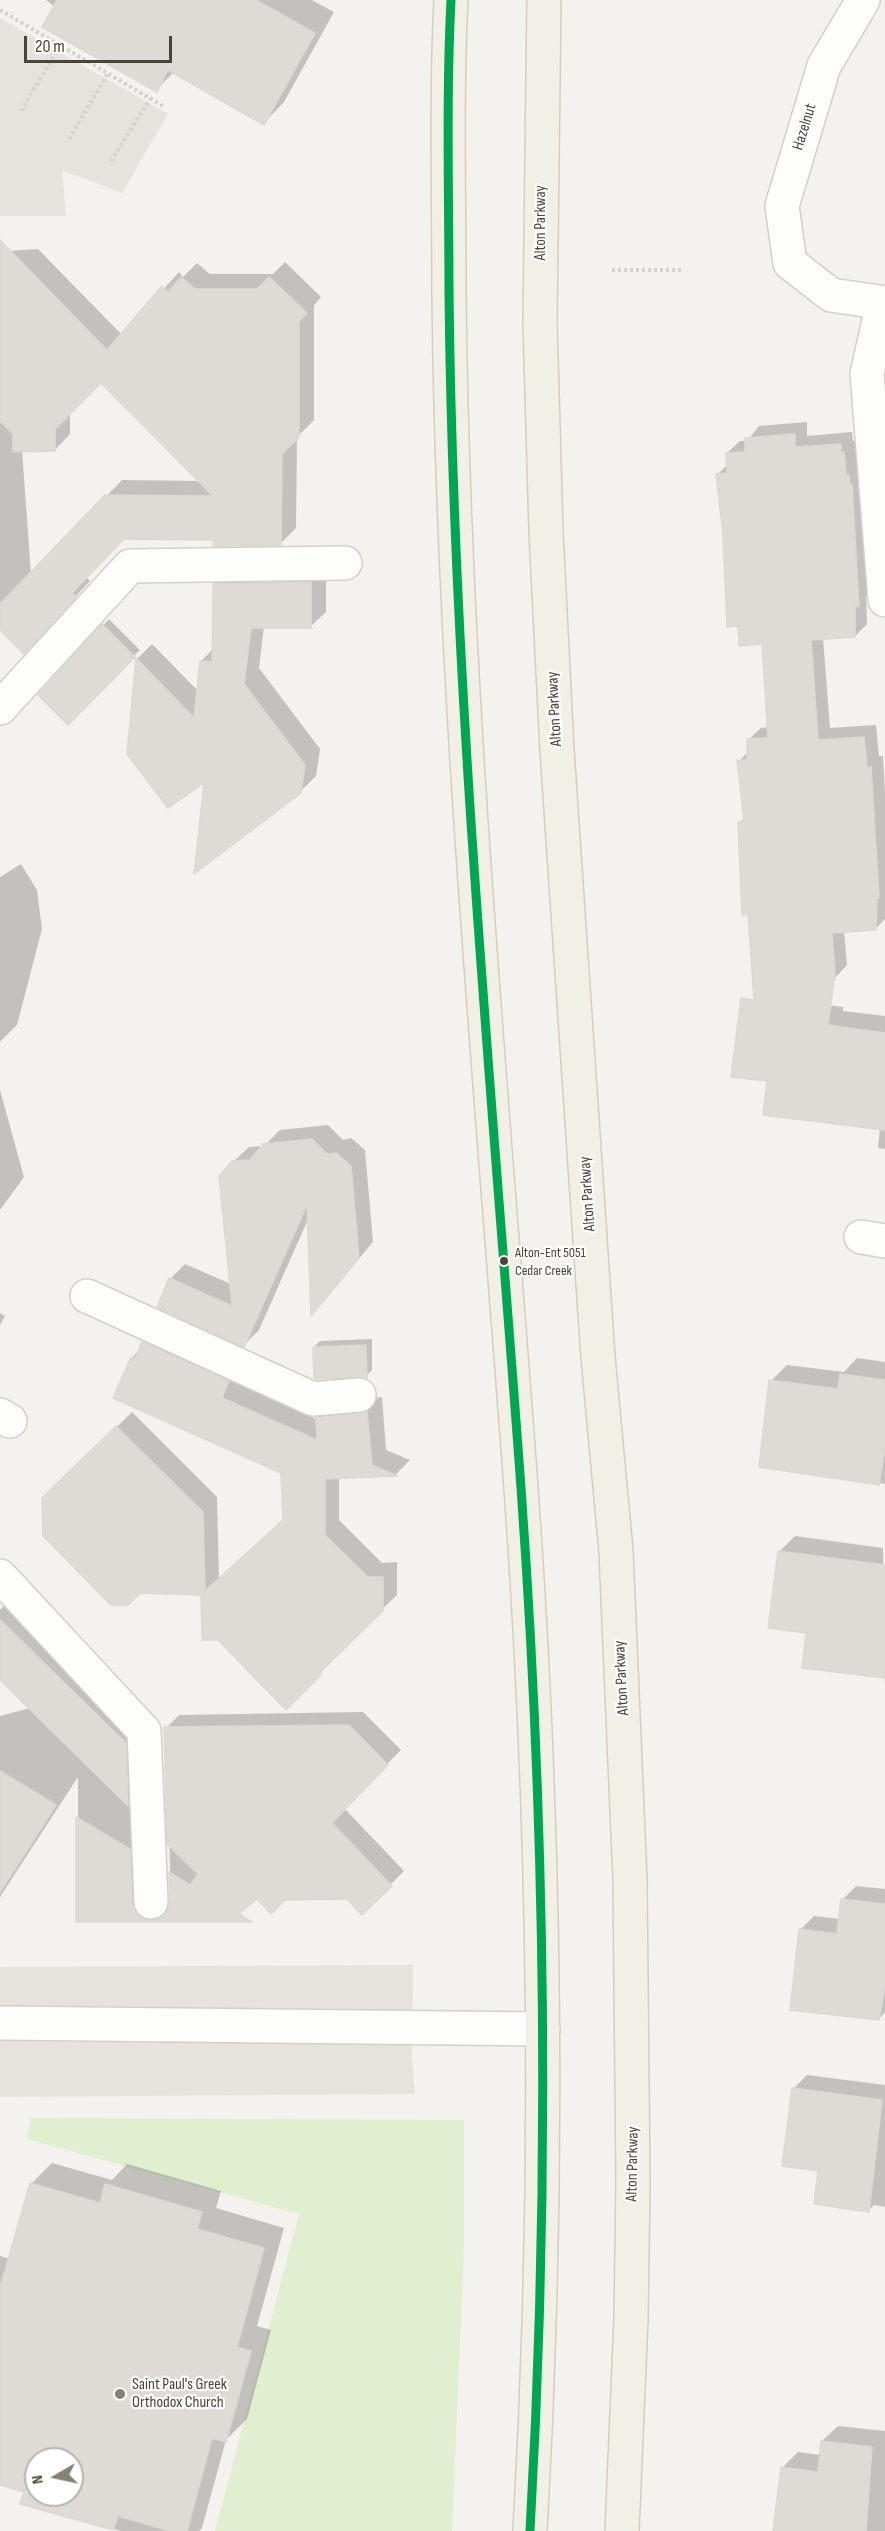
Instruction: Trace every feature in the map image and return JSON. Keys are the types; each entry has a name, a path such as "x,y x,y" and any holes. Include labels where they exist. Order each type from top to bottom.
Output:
{"main road":[{"path":"451,0 447,71 451,419 460,652 528,1591 540,1873 543,2029 540,2356 530,2531"},
{"name":"Alton Parkway","path":"544,0 540,323 547,543 557,750 598,1357 616,1551 630,1881 633,2183 631,2319 622,2531"}],"street":[{"name":"Hazelnut","path":"863,0 824,66 782,206 790,263 831,295 884,303"},
{"path":"884,303 867,374 885,600"},
{"path":"0,708 130,566 345,564"},
{"path":"87,1296 313,1399 359,1395"},
{"path":"0,1576 144,1731 151,1902"},
{"path":"0,2023 543,2029"}],"path":[{"path":"0,10 163,106"},
{"path":"21,111 60,45"},
{"path":"69,139 108,73"},
{"path":"111,161 150,99"},
{"path":"612,270 682,270"}],"green space":[{"path":"31,2118 464,2120 464,2248 452,2531 215,2531 299,2214 27,2139"}],"shaded area":[{"path":"0,18 168,114 122,193 62,170 66,216 0,216"},
{"path":"413,1965 412,2057 415,2094 0,2097 0,1967"}],"building":[{"path":"57,0 256,0 315,33 264,125 168,70 157,92 42,27"},
{"path":"0,240 107,350 162,286 168,292 181,277 195,289 257,289 269,277 307,313 299,321 299,437 282,454 281,545 213,546 214,540 124,539 72,593 76,597 24,654 0,630 0,604 105,495 213,496 101,383 55,429 55,451 13,452 13,434 0,421"},
{"path":"795,434 795,447 841,444 846,475 849,475 850,485 852,485 859,606 855,606 855,637 811,640 818,740 864,737 867,768 871,767 879,898 877,899 876,930 832,933 835,974 828,1025 885,1033 885,1130 763,1115 767,1081 731,1077 741,998 754,1000 748,914 742,915 738,822 744,822 737,760 747,760 747,739 768,738 762,644 739,646 738,626 727,627 723,535 716,474 727,473 726,453 745,452 745,438"},
{"path":"311,582 311,628 251,628 244,684 305,765 301,793 194,874 204,783 168,808 127,754 136,658 194,718 200,661 212,662 213,584"},
{"path":"102,624 135,657 68,725 38,695"},
{"path":"312,1139 327,1154 336,1153 351,1166 359,1258 311,1316 307,1205 244,1347 157,1307 169,1278 232,1306 219,1176 232,1161 250,1160 263,1144"},
{"path":"142,1342 229,1381 222,1398 317,1440 316,1418 367,1411 372,1465 397,1476 325,1479 325,1535 368,1577 383,1577 383,1611 320,1672 322,1674 286,1710 218,1640 202,1640 201,1595 141,1593 128,1605 111,1605 43,1536 42,1498 116,1426 203,1512 205,1591 283,1520 281,1473 113,1398 131,1357 135,1359"},
{"path":"366,1345 367,1378 314,1379 313,1347"},
{"path":"840,1374 885,1380 885,1446 879,1485 759,1467 769,1380 838,1389"},
{"path":"778,1551 885,1565 885,1678 802,1668 806,1633 768,1628"},
{"path":"0,1620 126,1743 128,1806 0,1680"},
{"path":"349,1725 388,1765 332,1823 392,1886 362,1915 347,1899 285,1900 271,1914 257,1899 239,1914 252,1922 76,1922 76,1817 130,1849 132,1903 136,1912 143,1919 152,1921 160,1918 167,1911 170,1901 169,1872 190,1885 198,1874 167,1844 164,1727"},
{"path":"0,1771 56,1805 0,1892"},
{"path":"841,1899 885,1904 885,1984 879,2020 790,2010 799,1929 837,1934"},
{"path":"792,2088 882,2100 869,2212 814,2204 818,2171 782,2166"},
{"name":"Saint Paul's Greek Orthodox Church","path":"30,2183 100,2203 105,2184 202,2212 197,2229 264,2248 237,2347 251,2351 226,2442 212,2438 187,2531 170,2531 118,2516 113,2530 31,2507 84,2507 84,2447 24,2447 24,2492 0,2485 0,2288"},
{"path":"821,2441 872,2447 866,2531 773,2531 781,2467 818,2472"},
{"name":"Saint Paul's Greek Orthodox Church","path":"24,2492 24,2505 20,2504"}],"transit line":[{"path":"451,0 448,110 449,293 458,592 476,891 521,1488 536,1749 543,2140 541,2270 530,2531"}],"place":[{"name":"Alton-Ent 5051 Cedar Creek","path":"504,1261"},
{"name":"Saint Paul's Greek Orthodox Church","path":"120,2394"}]}
